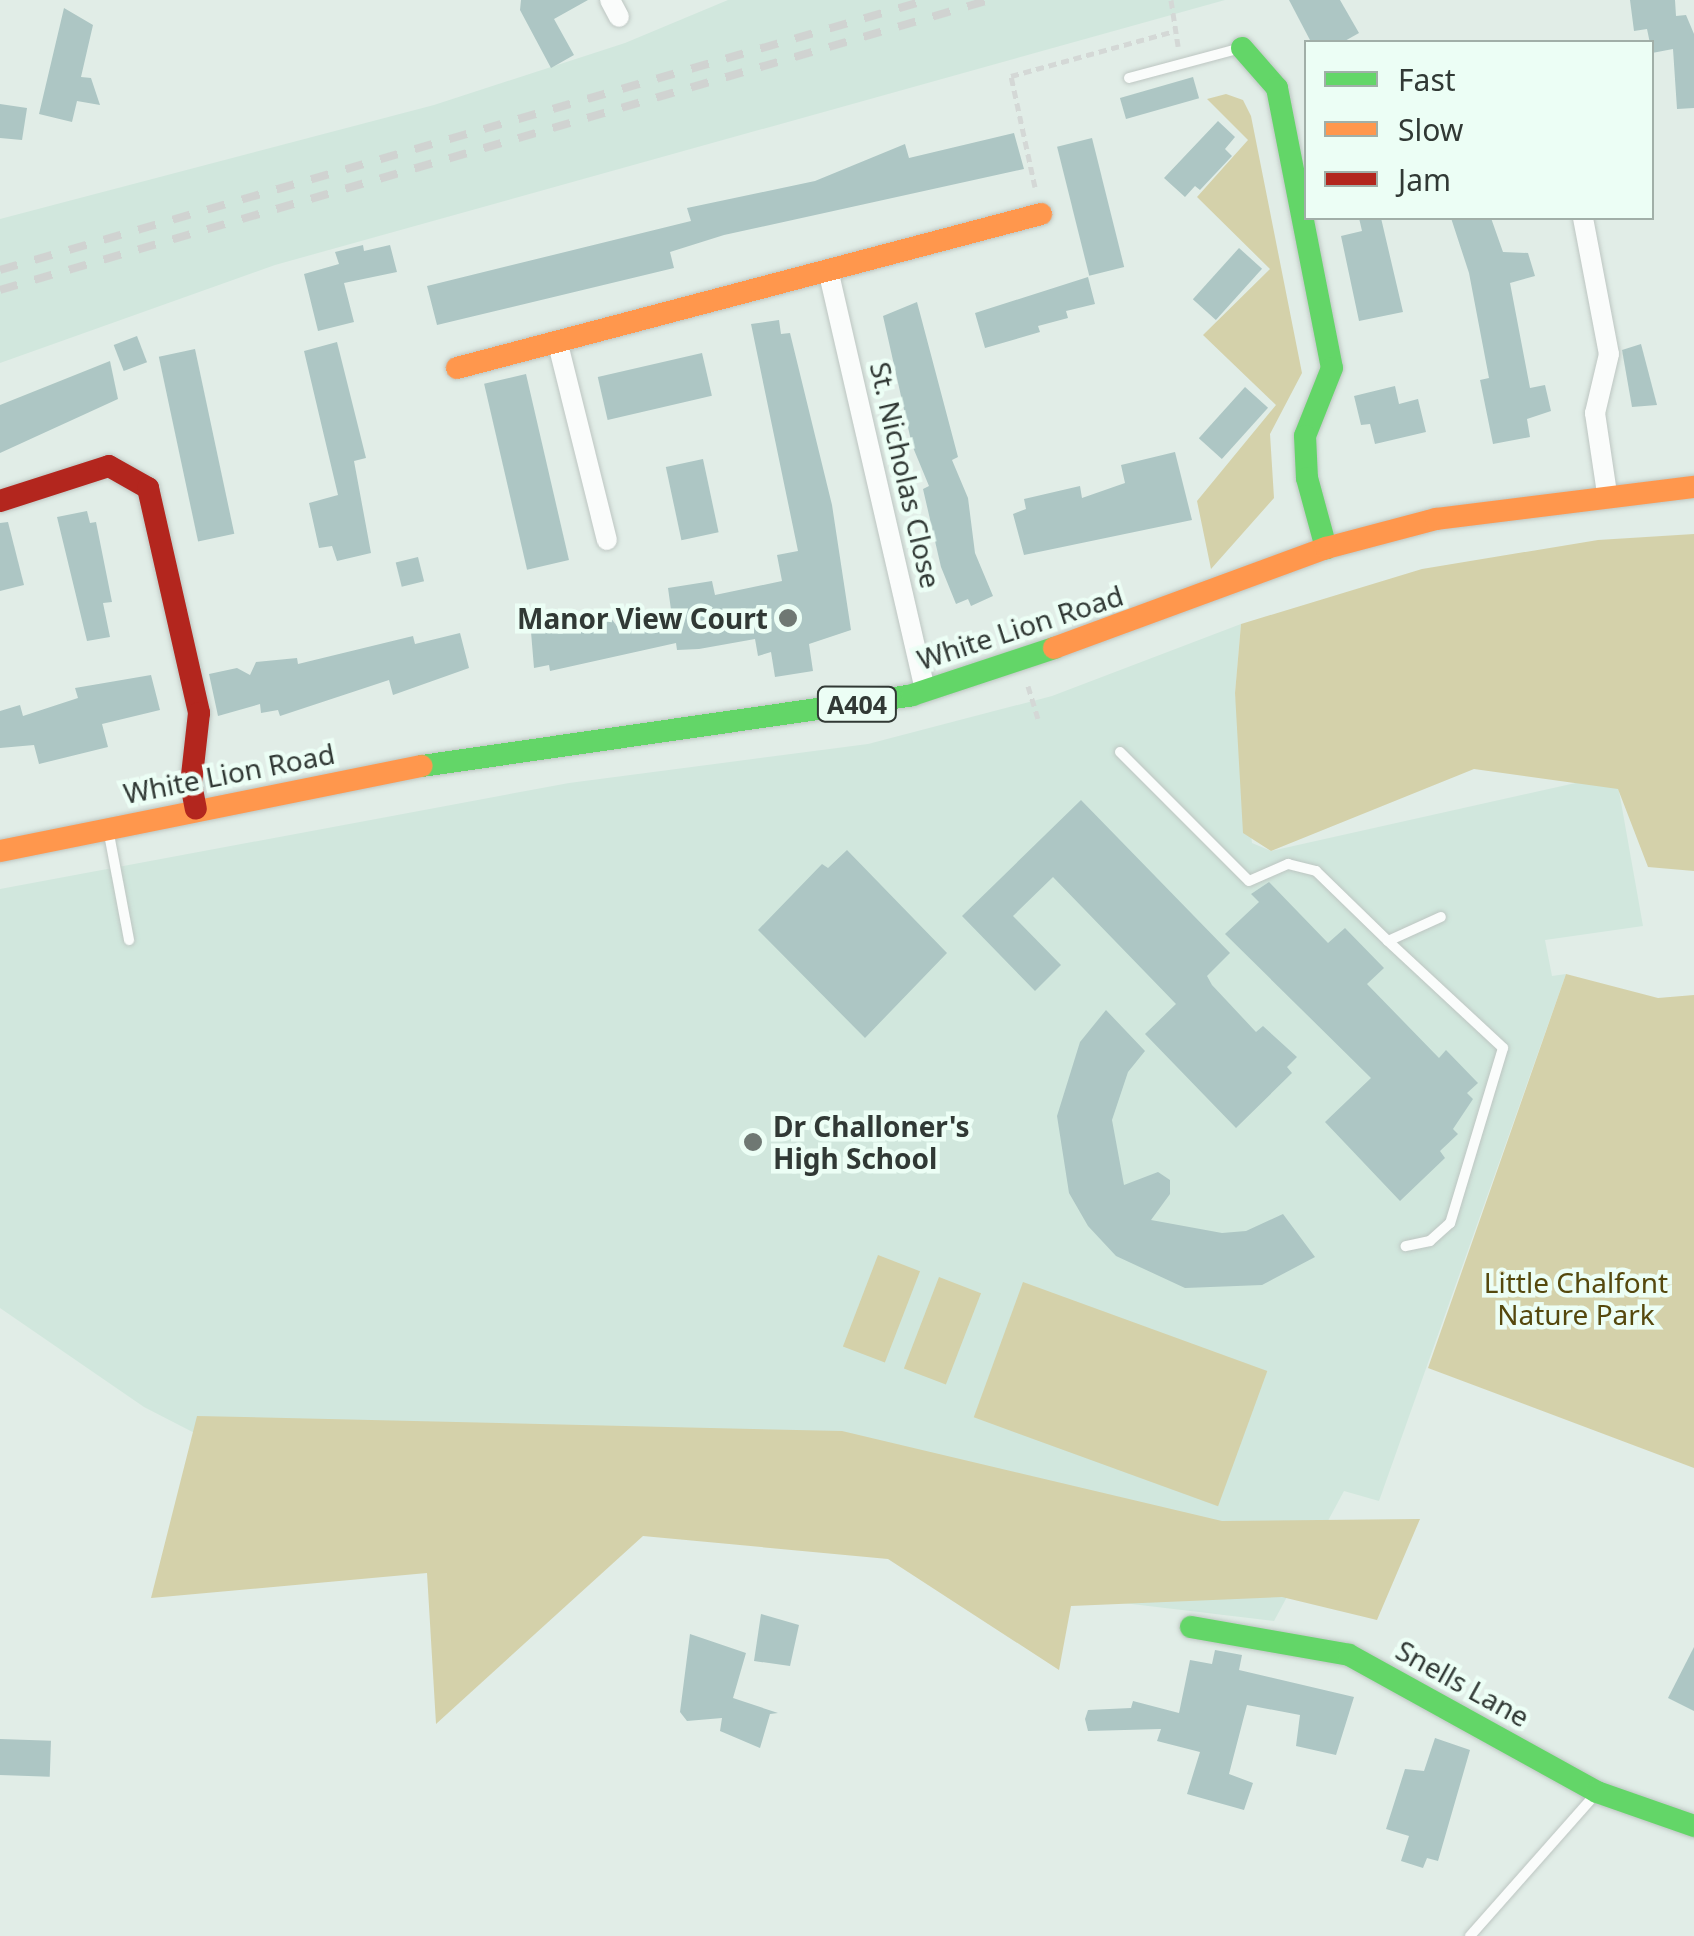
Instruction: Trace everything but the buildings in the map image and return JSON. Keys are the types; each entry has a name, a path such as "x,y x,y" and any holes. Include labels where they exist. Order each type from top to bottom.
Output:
{"street":[{"path":"1242,48 1278,88 1332,368 1306,436 1307,478 1326,548"},
{"path":"457,368 829,274 1042,214"},
{"path":"1583,220 1609,354 1595,413 1608,493"},
{"name":"St. Nicholas Close","path":"829,274 924,690"},
{"path":"558,344 607,540"},
{"path":"0,501 109,466 148,488 199,714 191,784 196,809"},
{"name":"White Lion Road","path":"0,850 397,770 924,690 1326,548 1436,519 1608,493 1694,488"},
{"name":"Snells Lane","path":"1191,1628 1349,1655 1597,1792 1694,1826"}],"lane":[{"path":"1128,78 1242,48"},
{"path":"1120,752 1249,881 1288,864 1316,871 1503,1048 1450,1223 1430,1241 1406,1246"},
{"path":"108,828 129,940"},
{"path":"1388,941 1441,917"},
{"path":"1470,1936 1597,1792"}],"path":[{"path":"1042,214 1011,76 1175,34 1171,0"}],"shaded area":[{"path":"728,0 1225,0 275,265 0,363 0,219 434,105 625,43"},
{"name":"Dr Challoner's High School","path":"1241,624 1235,693 1252,843 1271,851 1616,774 1643,926 1545,940 1552,976 1566,974 1379,1501 1344,1491 1274,1621 1073,1597 933,1565 249,1461 144,1407 0,1308 0,889 569,783 868,744 1052,696"}],"green space":[{"path":"1226,94 1243,100 1251,116 1302,373 1270,434 1274,498 1211,569 1197,501 1276,405 1203,335 1270,269 1197,197 1248,140 1207,99"},
{"path":"1694,534 1694,871 1648,867 1618,789 1474,769 1271,851 1243,833 1235,693 1241,624 1422,569 1598,540"},
{"name":"Little Chalfont Nature Park","path":"1566,974 1658,998 1694,995 1694,1468 1428,1368"},
{"path":"878,1255 920,1271 885,1363 843,1346"},
{"path":"939,1277 981,1293 946,1385 904,1368"},
{"path":"1023,1282 1267,1371 1218,1506 974,1417"},
{"path":"197,1416 842,1431 1222,1521 1420,1519 1377,1620 1282,1597 1071,1606 1059,1670 888,1559 643,1536 436,1724 427,1573 151,1598"}],"railway":[{"path":"0,270 927,0"},
{"path":"0,290 989,0"}],"traffic: fast":[{"path":"1242,48 1277,88 1332,368 1305,436 1307,478 1326,548"},
{"path":"422,766 912,695 1054,648"},
{"path":"1191,1627 1349,1655 1597,1792 1694,1826"}],"traffic: slow":[{"path":"457,368 1041,214"},
{"path":"1054,648 1326,548 1436,519 1694,487"},
{"path":"0,851 422,766"}],"traffic: jam":[{"path":"0,501 109,466 148,488 199,713 191,784 196,809"}],"place":[{"name":"Manor View Court","path":"788,618"},
{"name":"Dr Challoner's High School","path":"753,1142"}]}
